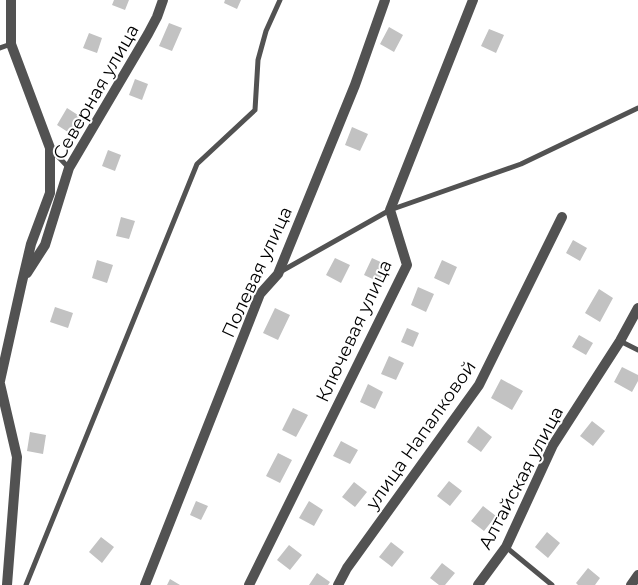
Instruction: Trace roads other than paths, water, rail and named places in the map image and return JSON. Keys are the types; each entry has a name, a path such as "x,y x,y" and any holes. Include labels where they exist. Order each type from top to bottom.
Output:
{"street":[{"path":"7,585 17,457 0,383 31,244 50,194 50,148 11,44 11,0"},
{"name":"Северная улица","path":"22,282 45,245 69,168 148,34 163,0"},
{"name":"Полевая улица","path":"145,585 260,294 278,274 355,85 385,0"},
{"path":"390,210 474,0"},
{"name":"Ключевая улица","path":"249,585 407,265 390,210"},
{"name":"улица Напалковой","path":"338,585 347,568 479,385 562,217"},
{"name":"Алтайская улица","path":"478,585 506,546 553,445 620,340 638,308"},
{"path":"631,585 638,575"}],"lane":[{"path":"26,585 197,164 255,110 258,60 266,31 280,0"},
{"path":"0,48 11,44"},
{"path":"278,274 390,210 521,164 638,108"},
{"path":"50,148 69,168"},
{"path":"620,340 638,350"},
{"path":"506,546 552,585"}]}
